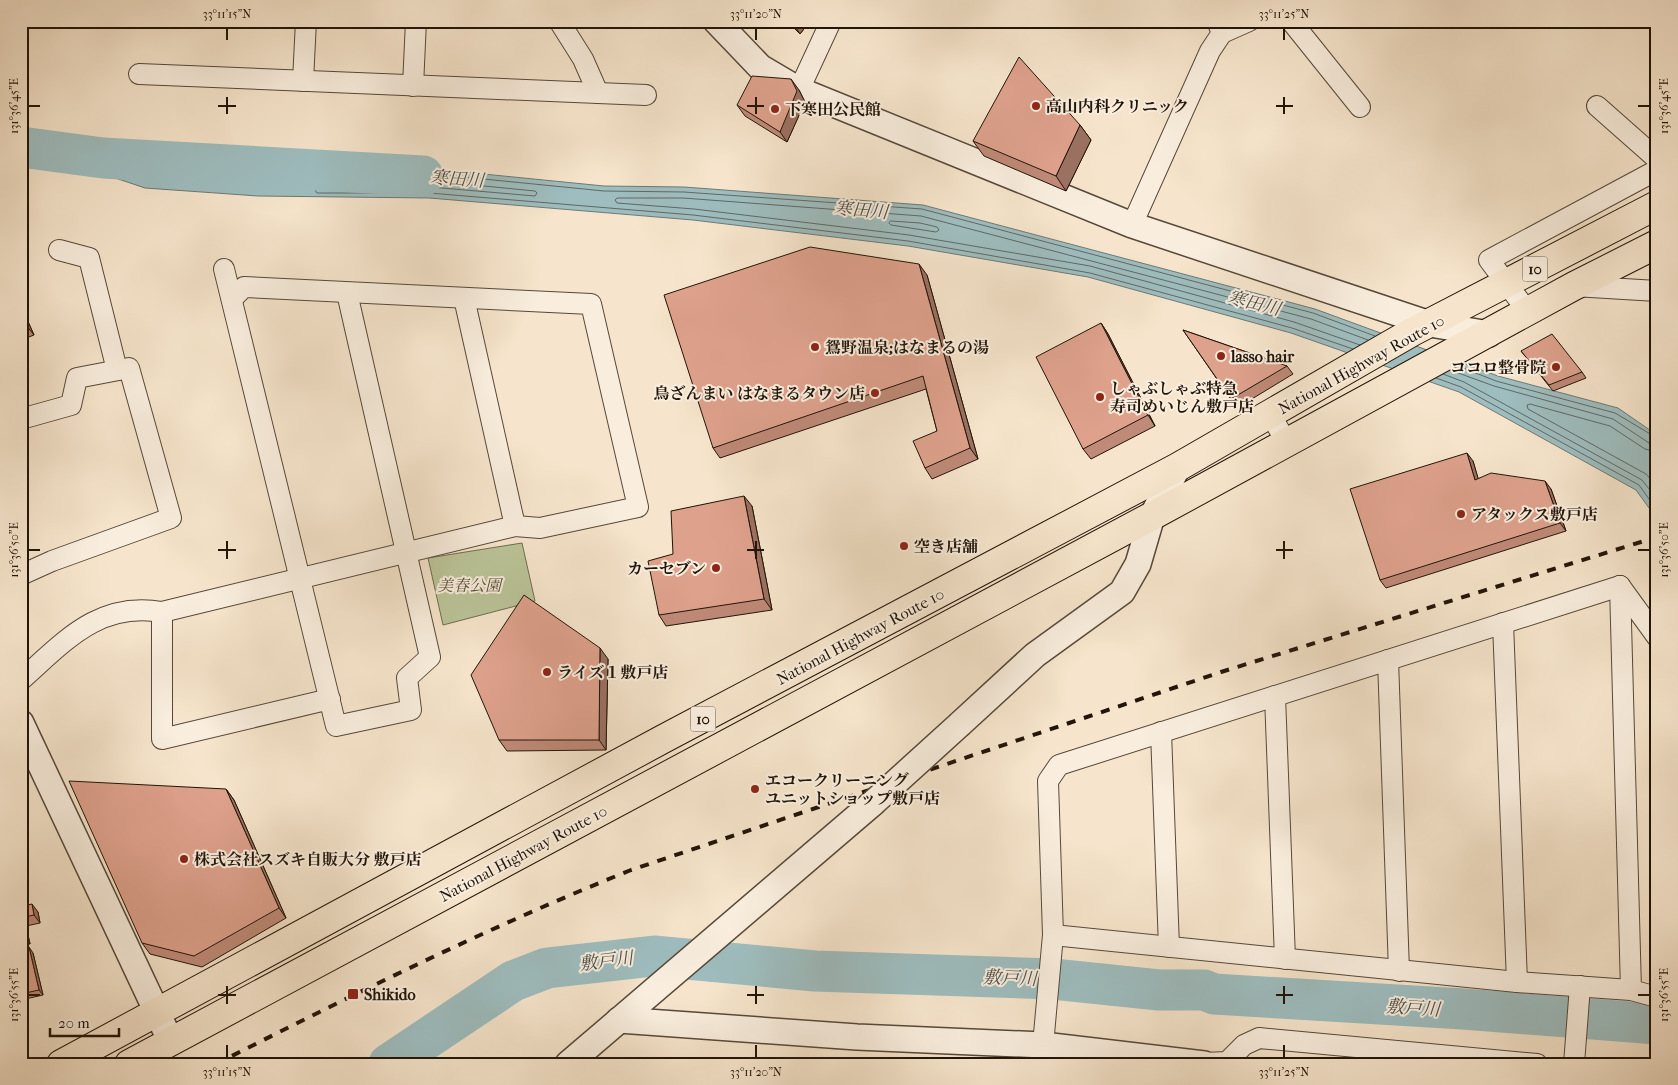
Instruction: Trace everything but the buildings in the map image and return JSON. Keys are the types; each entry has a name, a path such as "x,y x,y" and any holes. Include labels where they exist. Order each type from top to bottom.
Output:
{"highway":[{"name":"National Highway Route 10","path":"61,1064 665,738 1178,467 1421,328 1657,204"},
{"name":"National Highway Route 10","path":"130,1064 1152,516 1574,286 1657,244"}],"street":[{"path":"303,81 306,21"},
{"path":"413,86 416,21"},
{"path":"559,21 583,58 598,93"},
{"path":"799,90 831,21"},
{"path":"1132,225 1219,27 1249,21"},
{"path":"1291,21 1360,107"},
{"path":"725,25 760,68 799,90 1132,225 1421,328 1489,334"},
{"path":"139,74 646,95"},
{"path":"1597,106 1657,159"},
{"path":"1528,312 1488,260 1657,170"},
{"path":"59,250 89,258 117,370"},
{"path":"224,269 336,726 411,710 406,678 430,656 347,292"},
{"path":"1574,286 1657,290"},
{"path":"21,680 68,640 98,619 127,610 144,609 162,612 515,526 540,528 638,507 591,304 244,287 232,299"},
{"path":"464,298 515,526"},
{"path":"21,419 71,405 77,378 129,368 171,518 52,561 21,575"},
{"path":"1270,414 1287,443"},
{"path":"568,1064 873,803 1035,655 1122,592 1138,564 1152,516 1178,467"},
{"path":"1044,1035 1053,935 1048,781 1060,765 1620,586"},
{"path":"1620,586 1657,636"},
{"path":"1620,586 1631,990"},
{"path":"162,612 162,739 330,699"},
{"path":"1503,623 1517,982"},
{"path":"1388,660 1399,971"},
{"path":"1275,696 1285,959"},
{"path":"21,723 171,1042"},
{"path":"1161,732 1169,947"},
{"path":"1053,935 1517,982 1579,995 1631,990 1657,997"},
{"path":"1574,1059 1579,995"},
{"path":"619,1020 856,1036 1044,1035 1203,1063 1227,1062 1244,1044 1259,1038 1537,1064"}],"green space":[{"name":"美春公園","path":"522,543 535,601 443,625 428,558"}],"water":[{"path":"21,144 145,173 198,180 300,186 389,168 423,168 604,186 684,187 923,205 1315,309 1498,376 1618,408 1657,435 1657,519 1636,490 1459,392 1291,333 1088,277 908,246 693,220 429,198 258,196 145,188 56,158 21,152"}],"waterway":[{"name":"寒田川","path":"21,147 103,158 423,176"},
{"name":"敷戸川","path":"389,1064 513,981 547,968 654,956 815,971 1053,979 1159,990 1204,990 1214,994 1463,1009 1657,1024"}],"railway":[{"path":"216,1064 473,938 631,870 1221,672 1657,537"}],"place":[{"name":"高山内科クリニック","path":"1036,106"},
{"name":"下寒田公民館","path":"775,109"},
{"name":"鴛野温泉;はなまるの湯","path":"815,347"},
{"name":"lasso hair","path":"1221,356"},
{"name":"ココロ整骨院","path":"1556,367"},
{"name":"鳥ざんまい はなまるタウン店","path":"875,393"},
{"name":"しゃぶしゃぶ特急 寿司めいじん敷戸店","path":"1100,397"},
{"name":"アタックス敷戸店","path":"1461,514"},
{"name":"空き店舗","path":"904,546"},
{"name":"カーセブン","path":"716,568"},
{"name":"ライズ１敷戸店","path":"547,672"},
{"name":"エコークリーニング ユニットショップ敷戸店","path":"755,789"},
{"name":"株式会社スズキ自販大分 敷戸店","path":"184,859"},
{"name":"Shikido","path":"353,994"}]}
